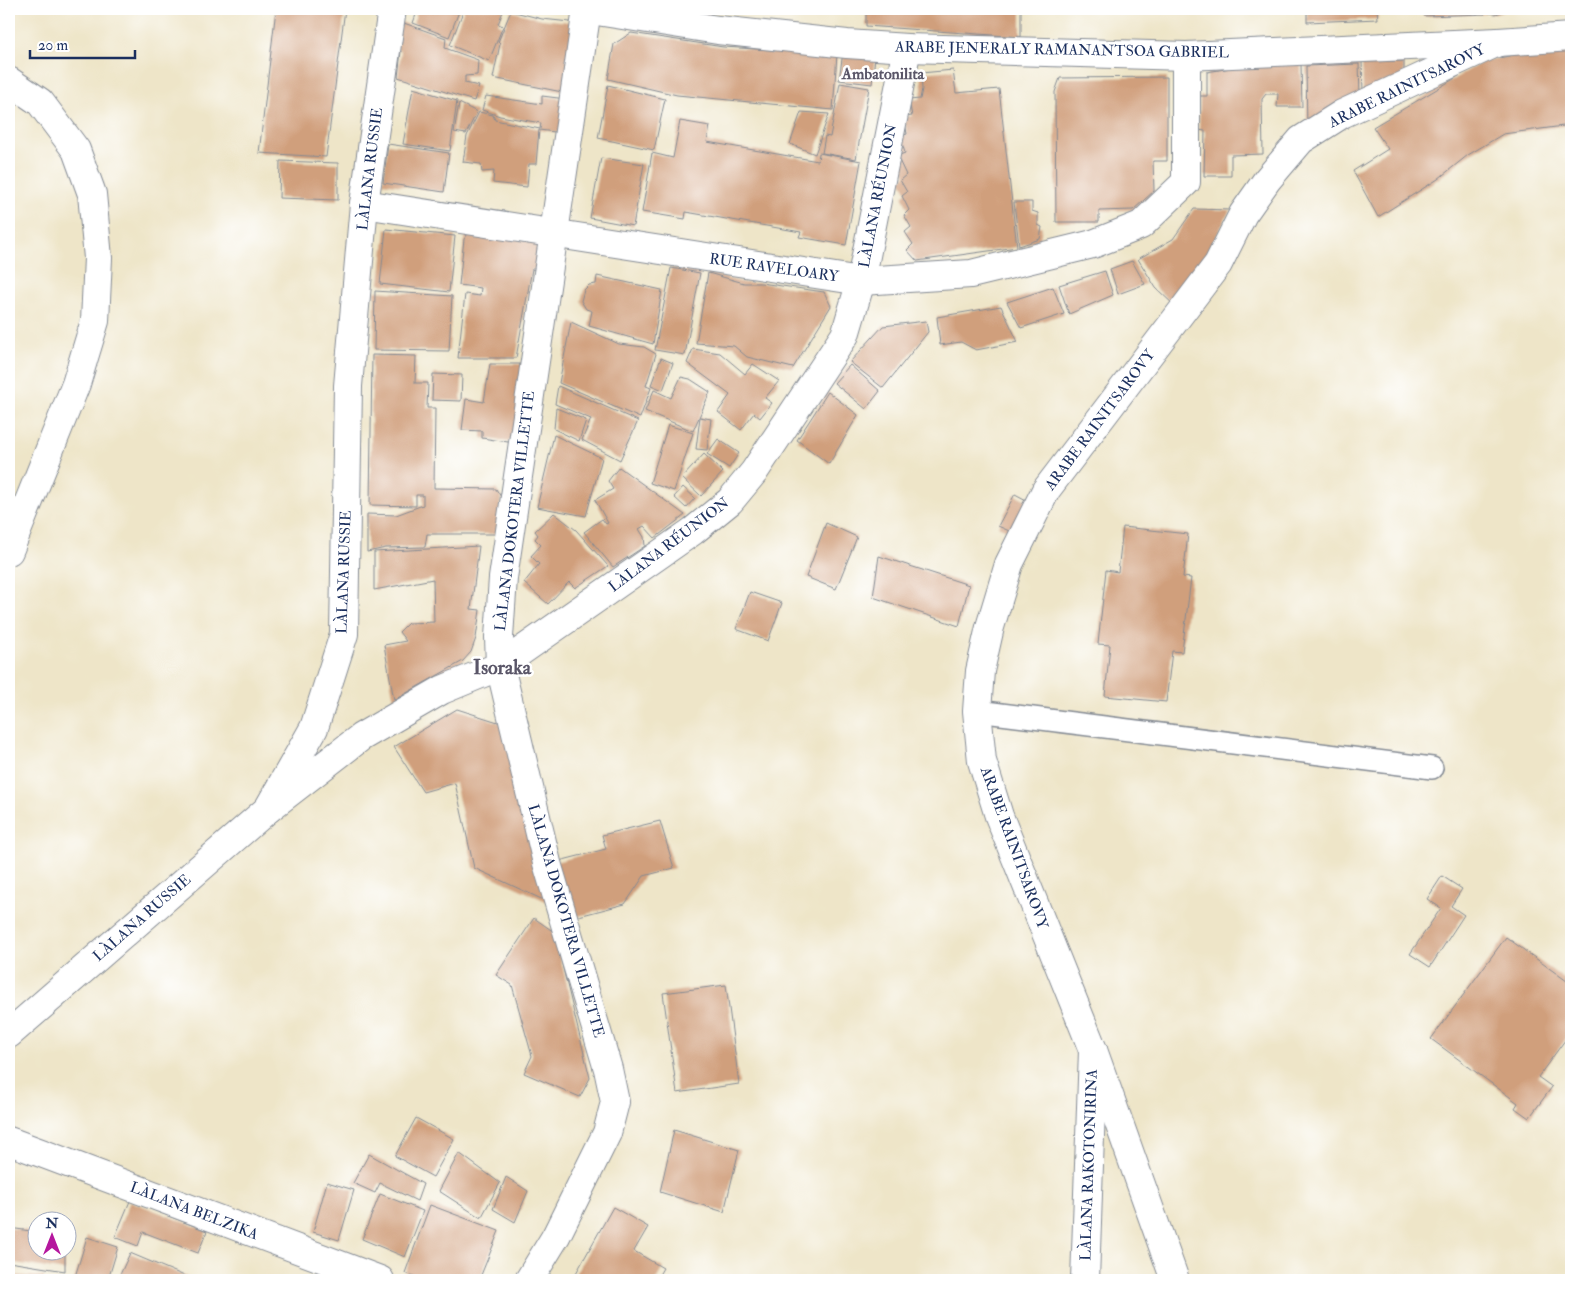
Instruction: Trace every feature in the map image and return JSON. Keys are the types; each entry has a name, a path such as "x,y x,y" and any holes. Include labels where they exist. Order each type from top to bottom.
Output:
{"street":[{"name":"LÀLANA RUSSIE","path":"9,1034 268,809 314,728 344,634 348,386 364,204 392,9"},
{"name":"ARABE JENERALY RAMANANTSOA GABRIEL","path":"586,9 718,30 907,48 1186,56 1498,42 1571,36"},
{"name":"LÀLANA DOKOTERA VILLETTE","path":"529,1280 556,1236 607,1133 615,1102 608,1068 547,863 500,666 499,637 503,578 586,9"},
{"name":"ARABE RAINITSAROVY","path":"1175,1280 1093,1050 999,816 982,761 977,711 980,672 990,627 1009,564 1046,490 1218,264 1243,214 1267,180 1301,140 1342,114 1498,42"},
{"name":"LÀLANA RÉUNION","path":"268,809 361,738 442,690 500,666 693,531 730,501 754,472 845,335 861,281 907,48"},
{"name":"RUE RAVELOARY","path":"364,204 553,235 861,281 971,274 1093,244 1141,225 1186,182 1186,56"},
{"path":"9,82 40,102 76,150 92,194 98,258 95,321 76,384 9,551"},
{"name":"LÀLANA RAKOTONIRINA","path":"1085,1280 1093,1050"},
{"name":"LÀLANA BELZIKA","path":"9,1141 380,1280"}],"lane":[{"path":"977,711 1432,768"}],"building":[{"path":"276,9 345,9 326,157 259,153"},
{"path":"418,9 460,9 449,37 413,23"},
{"path":"464,9 504,9 498,24 503,26 489,61 450,45"},
{"path":"646,9 711,9 710,23"},
{"path":"866,9 1021,9 1021,37 866,26"},
{"path":"1307,9 1377,9 1378,19 1307,22"},
{"path":"1423,9 1485,9 1485,14 1424,16"},
{"path":"1489,9 1510,9 1496,14 1489,13"},
{"path":"511,11 542,19 570,22 574,31 567,93 493,78 500,44 498,42"},
{"path":"401,22 446,38 445,48 478,60 477,75 465,76 465,83 479,86 474,101 398,77 401,51 397,50"},
{"path":"631,33 723,47 837,54 833,110 677,95 608,79 614,44"},
{"path":"1571,49 1571,125 1503,134 1468,155 1438,179 1378,217 1353,171 1388,149 1373,127 1484,61 1514,55"},
{"path":"843,52 875,57 872,84 839,80"},
{"path":"1404,61 1404,78 1363,92 1362,62"},
{"path":"1301,64 1302,107 1277,107 1278,94 1266,94 1262,99 1263,154 1231,155 1231,176 1204,176 1205,131 1199,130 1200,96 1207,96 1207,72 1237,67"},
{"path":"1359,64 1360,94 1307,130 1306,66"},
{"path":"953,70 956,93 999,89 1017,247 917,261 907,250 913,244 905,232 911,227 904,215 909,210 902,196 907,192 900,180 906,175 897,156 905,153 900,136 907,134 904,117 912,116 909,100 920,99 922,89 921,73"},
{"path":"1167,77 1167,161 1153,161 1154,191 1133,210 1099,211 1099,222 1056,222 1055,92 1060,78"},
{"path":"840,83 869,88 856,159 822,153 825,136 830,137"},
{"path":"608,85 665,99 654,150 598,138"},
{"path":"413,88 457,101 450,151 403,144"},
{"path":"486,96 542,104 542,96 566,99 563,133 539,130 536,164 529,164 527,187 493,183 494,171 482,172 481,164 463,162 467,136 479,112 493,115 495,120 540,129 541,123 500,116 482,110"},
{"path":"459,103 477,112 466,134 454,132"},
{"path":"801,112 829,114 815,154 790,144"},
{"path":"680,121 710,126 707,142 818,161 819,153 861,161 846,245 799,237 801,232 686,212 685,219 642,212 652,153 673,158"},
{"path":"388,144 449,153 444,192 383,183"},
{"path":"601,158 644,164 633,226 590,218"},
{"path":"280,161 338,163 338,200 279,198"},
{"path":"1014,202 1032,202 1032,211 1038,213 1038,225 1042,227 1040,239 1019,246"},
{"path":"1194,209 1230,210 1191,287 1176,307 1156,288 1138,259 1173,239"},
{"path":"386,229 455,236 449,292 380,284"},
{"path":"471,230 542,243 537,270 532,269 516,358 458,358 465,294 480,296 481,288 459,285 464,239"},
{"path":"1132,261 1145,284 1118,294 1110,269"},
{"path":"671,268 700,273 685,355 655,350"},
{"path":"1105,271 1113,295 1069,314 1059,285"},
{"path":"708,273 744,283 761,283 824,292 831,306 793,368 747,357 734,346 696,343"},
{"path":"597,276 662,290 653,344 589,326 592,311 586,309 581,301 584,290 589,285 596,284"},
{"path":"1053,287 1064,314 1021,328 1007,302"},
{"path":"375,291 452,296 449,351 374,350"},
{"path":"1001,306 1018,342 976,350 961,342 940,345 937,317"},
{"path":"926,321 928,332 883,388 850,362 883,326"},
{"path":"571,322 619,344 644,347 656,354 646,386 651,388 640,418 559,383"},
{"path":"693,349 720,353 745,374 753,364 779,381 765,398 772,403 760,418 754,413 741,430 718,412 730,395 687,363"},
{"path":"372,355 416,356 415,383 428,383 427,408 435,408 434,488 496,489 501,497 497,534 427,534 425,547 386,548 367,552 367,514 396,515 423,505 423,495 416,495 416,506 370,505"},
{"path":"661,358 673,363 663,390 651,385"},
{"path":"490,364 526,364 516,437 508,442 482,438 482,431 462,430 466,399 484,402"},
{"path":"850,365 880,391 866,409 834,383"},
{"path":"433,374 462,375 461,401 432,400"},
{"path":"681,377 690,379 710,392 693,431 645,411 654,390 671,398"},
{"path":"558,386 638,421 620,460 582,440 591,419 555,404"},
{"path":"828,392 858,415 829,464 797,440"},
{"path":"556,408 586,420 579,441 554,429"},
{"path":"700,417 711,419 707,450 696,449"},
{"path":"668,425 693,433 674,491 650,483"},
{"path":"554,435 602,458 586,516 537,507"},
{"path":"718,439 739,453 729,468 707,454"},
{"path":"704,454 723,472 701,496 682,478"},
{"path":"619,467 685,515 655,538 644,526 639,529 644,537 645,546 613,567 584,532 602,519 606,524 608,523 595,500 613,489 608,481"},
{"path":"683,487 695,498 686,508 674,497"},
{"path":"1015,494 1032,503 1016,534 998,526"},
{"path":"554,513 576,530 608,566 575,588 569,582 548,604 524,583 539,564 531,556 541,545 535,539 538,535 535,531"},
{"path":"826,523 857,537 836,589 806,577"},
{"path":"1123,527 1188,534 1183,577 1191,578 1182,652 1172,651 1166,702 1105,696 1110,645 1098,644 1106,570 1118,572"},
{"path":"479,546 471,609 480,610 476,638 471,652 463,661 394,700 384,645 406,641 399,632 408,623 434,622 433,579 374,590 374,552"},
{"path":"879,556 969,585 959,626 873,597"},
{"path":"750,592 782,603 768,641 736,629"},
{"path":"457,709 501,723 548,902 474,868 455,783 423,792 394,747"},
{"path":"660,821 674,868 644,876 625,904 571,918 555,862 606,849 602,835"},
{"path":"1442,876 1462,889 1451,906 1464,915 1430,967 1410,954 1441,908 1427,899"},
{"path":"534,918 554,932 590,1078 580,1097 524,1073 532,1056 512,985 496,975"},
{"path":"1506,937 1571,984 1571,1032 1538,1077 1552,1087 1529,1118 1515,1108 1518,1103 1431,1039"},
{"path":"726,985 739,1084 677,1093 663,993"},
{"path":"416,1118 454,1139 433,1177 395,1156"},
{"path":"674,1130 739,1150 724,1212 660,1192"},
{"path":"459,1153 500,1183 481,1218 439,1191"},
{"path":"369,1154 423,1184 417,1201 380,1183 375,1193 353,1183"},
{"path":"506,1177 528,1191 515,1222 493,1209"},
{"path":"327,1182 354,1190 339,1240 313,1232"},
{"path":"380,1194 423,1211 405,1257 362,1239"},
{"path":"130,1201 207,1231 198,1253 143,1232 138,1246 115,1237"},
{"path":"430,1205 499,1231 479,1280 427,1280 405,1273"},
{"path":"613,1207 648,1227 634,1251 663,1268 656,1280 586,1280 575,1275"},
{"path":"9,1228 28,1231 28,1262 65,1262 65,1271 9,1262"},
{"path":"87,1237 118,1247 108,1280 74,1280"},
{"path":"130,1253 194,1280 118,1279"},
{"path":"9,1275 44,1277 44,1280 9,1280"}],"district":[{"name":"Ambatonilita","path":"883,74"},
{"name":"Isoraka","path":"502,667"}]}
